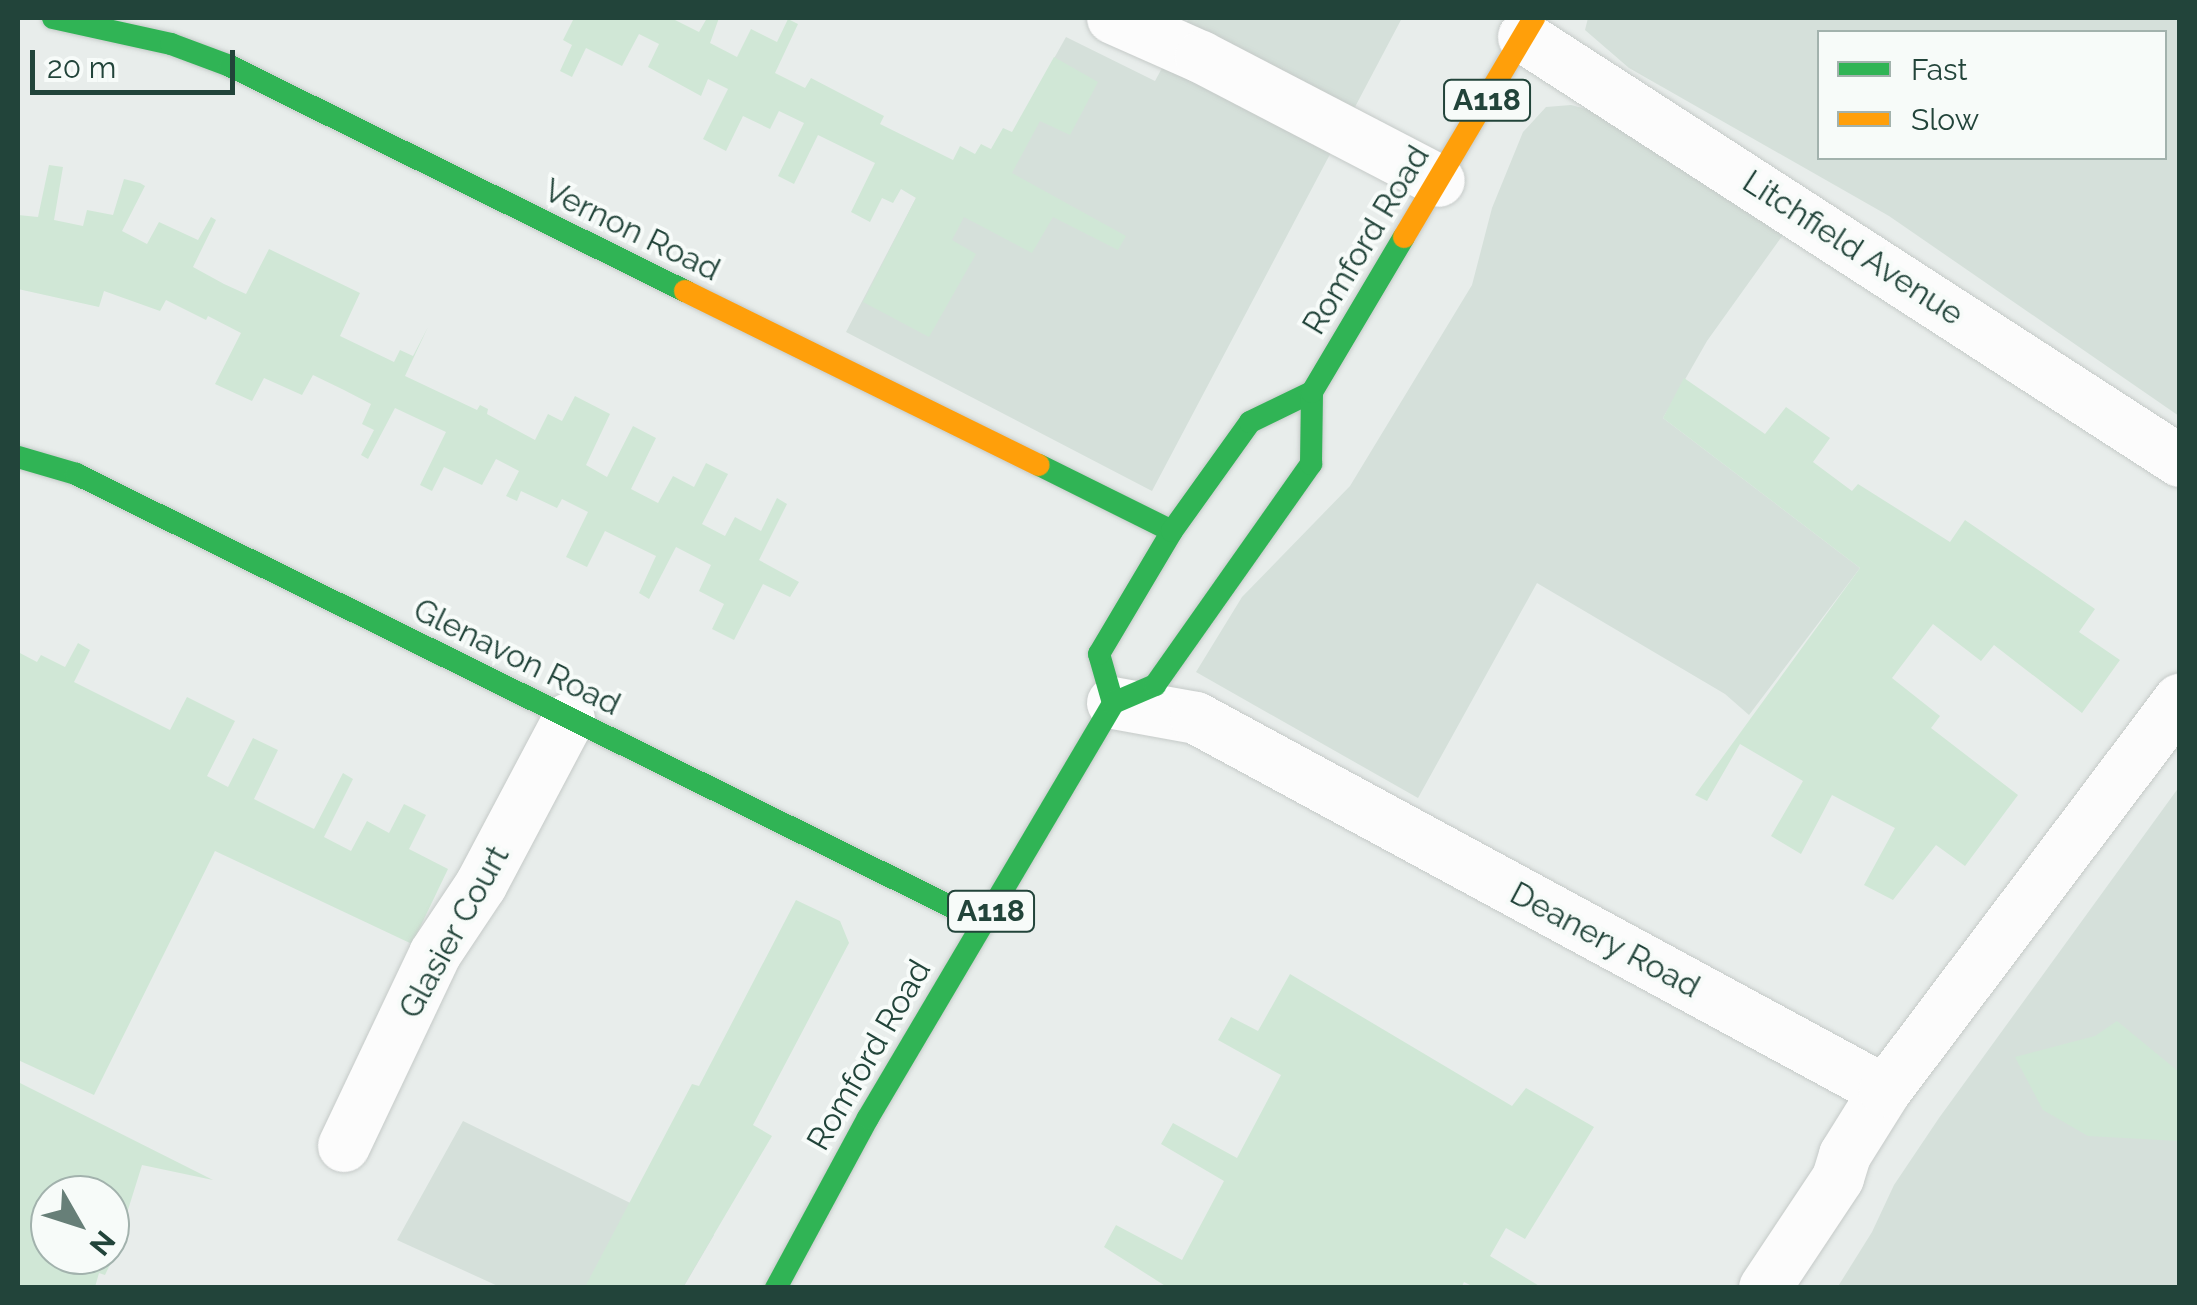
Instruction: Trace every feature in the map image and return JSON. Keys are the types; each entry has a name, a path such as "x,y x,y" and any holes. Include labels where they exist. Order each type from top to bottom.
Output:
{"street":[{"name":"Vernon Road","path":"52,18 170,44 230,66 1172,531"},
{"path":"1113,18 1201,57 1440,181"},
{"name":"Romford Road","path":"1312,392 1529,27"},
{"name":"Litchfield Avenue","path":"1529,27 2180,461"},
{"path":"1312,392 1311,464 1155,686 1113,703 1099,654 1172,531 1250,422 1312,392"},
{"name":"Glenavon Road","path":"18,457 76,474 984,923"},
{"path":"1765,1288 1838,1178 1845,1155 1896,1077 2180,700"},
{"name":"Romford Road","path":"776,1288 868,1118 1113,703"},
{"name":"Deanery Road","path":"1113,703 1196,718 1896,1077"},
{"name":"Glasier Court","path":"344,1146 436,954 481,885 569,719"}],"shaded area":[{"path":"1189,18 1402,18 1152,491 846,332 930,171 978,194 1066,37 1155,81"},
{"path":"1588,18 2179,18 2179,416 1889,216 1629,68 1585,30"},
{"path":"1571,105 1594,111 1785,232 1707,341 1663,418 1860,568 1749,715 1725,694 1537,583 1418,798 1196,672 1242,597 1350,486 1472,285 1492,208 1523,132 1546,107"},
{"path":"2179,787 2179,1287 1837,1288 1872,1232 1894,1185 1939,1118"},
{"path":"463,1121 667,1221 714,1235 683,1288 500,1287 397,1240"}],"green space":[{"path":"574,18 671,18 699,32 707,18 719,18 710,43 737,57 751,29 777,42 788,19 798,24 775,73 805,88 811,78 884,116 880,124 953,160 960,146 975,154 981,144 991,149 1003,128 1012,132 1054,57 1098,82 1070,135 1040,121 1012,173 1126,236 1118,250 1053,217 1032,253 964,217 952,240 976,254 929,337 863,302 916,198 901,189 893,203 882,198 870,222 851,212 875,163 818,135 794,184 778,176 804,123 779,111 770,129 743,116 726,151 703,139 728,89 708,79 701,96 648,67 659,44 639,34 622,66 586,48 572,77 560,71 572,45 563,40"},
{"path":"49,165 63,167 54,220 83,226 87,210 113,215 124,179 140,183 145,186 122,231 147,244 159,222 198,240 211,217 216,220 193,267 224,284 246,294 269,249 360,293 340,336 394,362 400,350 413,356 428,327 405,376 477,410 480,405 488,409 487,414 535,440 548,414 562,421 575,396 610,414 586,465 607,477 633,426 656,438 631,489 658,503 673,476 694,487 706,463 728,474 702,524 725,536 735,517 761,531 777,498 787,504 759,560 799,582 790,597 763,584 734,640 712,629 724,604 699,591 711,565 676,547 649,599 639,593 656,556 605,531 587,567 566,557 588,512 562,499 557,508 521,491 517,501 506,496 519,471 496,459 482,485 444,467 432,491 420,485 446,432 395,408 368,459 361,455 374,430 362,424 371,404 344,390 313,375 302,395 264,378 252,401 215,384 241,333 208,316 206,320 166,300 160,311 104,291 99,307 18,289 18,215 38,217"},
{"path":"1684,378 1765,434 1786,407 1830,438 1813,462 1852,491 1858,484 1950,542 1965,520 2095,609 2079,632 2120,660 2082,713 1994,645 1981,661 1933,624 1892,678 1940,716 1931,728 2018,795 1965,866 1936,845 1893,900 1864,885 1895,828 1832,795 1801,854 1771,836 1803,781 1740,744 1707,801 1695,795 1860,568 1663,418"},
{"path":"78,643 90,650 74,682 170,730 187,697 235,721 207,776 228,787 253,738 278,750 254,799 314,829 343,773 353,779 324,837 351,851 367,821 389,833 404,804 426,815 409,849 448,869 412,944 215,851 94,1095 18,1060 18,652 37,662 41,655 65,667"},
{"path":"796,900 840,921 849,943 753,1125 772,1136 683,1287 585,1287 692,1084 699,1086"},
{"path":"1290,974 1512,1106 1526,1088 1594,1127 1525,1239 1506,1228 1490,1256 1541,1287 1474,1287 1464,1282 1461,1288 1167,1287 1104,1247 1116,1225 1182,1260 1224,1181 1161,1144 1173,1123 1237,1158 1281,1075 1218,1040 1231,1017 1258,1031"},
{"path":"2117,1021 2179,1072 2179,1141 2088,1136 2043,1110 2015,1057 2095,1036"},
{"path":"18,1082 213,1180 142,1165 130,1203 130,1175 30,1175 30,1275 98,1275 95,1287 18,1287"}],"traffic: fast":[{"path":"53,18 171,44 230,66 685,291"},
{"path":"776,1288 868,1118 1113,703 1155,685 1311,464 1312,392 1404,237"},
{"path":"1113,703 1099,654 1172,531 1250,422 1312,392"},
{"path":"18,457 76,474 984,923"},
{"path":"1039,465 1172,531"}],"traffic: slow":[{"path":"1404,237 1534,18"},
{"path":"685,291 1039,465"}]}
